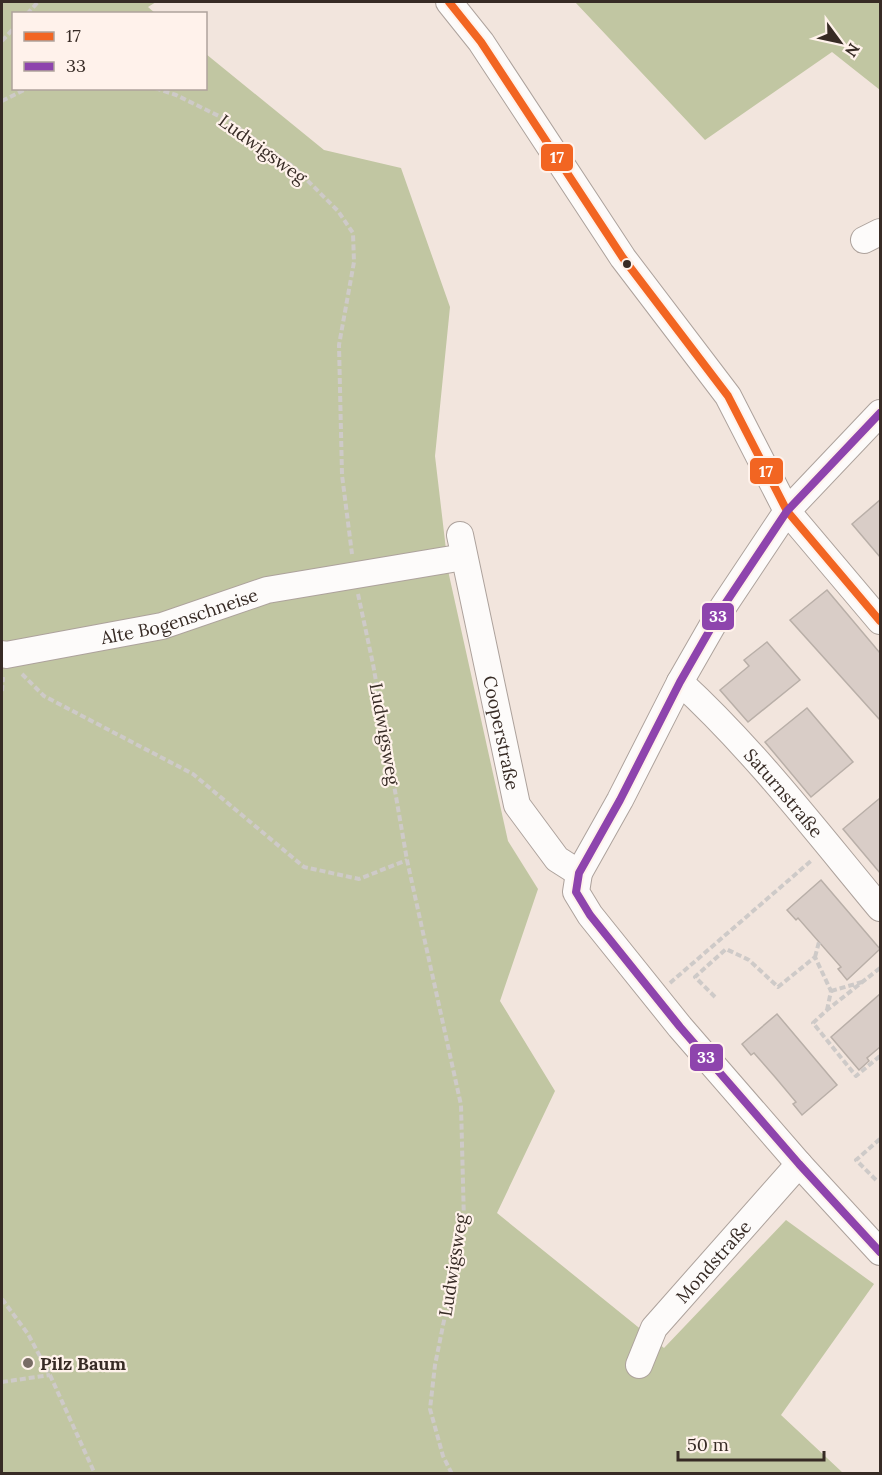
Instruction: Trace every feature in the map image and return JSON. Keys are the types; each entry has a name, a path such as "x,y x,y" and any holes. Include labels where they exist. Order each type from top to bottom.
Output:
{"street":[{"path":"449,2 491,58 623,258 728,396 787,511 880,621"},
{"path":"880,412 787,511 723,607 680,682 620,800 579,873 576,892 590,915 655,996 799,1164 880,1252"},
{"name":"Cooperstraße","path":"354,576 462,546 517,805 557,859 579,873"},
{"name":"Alte Bogenschneise","path":"4,654 162,626 267,590 354,576"},
{"name":"Saturnstraße","path":"680,682 718,717 880,908"},
{"name":"Mondstraße","path":"639,1365 654,1328 799,1164"}],"path":[{"path":"2,101 24,90"},
{"name":"Ludwigsweg","path":"161,90 229,121 295,168 338,211 353,233 354,262 339,345 342,476 354,576 373,664 407,860 461,1104 464,1222 435,1365 430,1409 443,1456 452,1473"},
{"path":"4,654 44,696 193,774 304,867 359,879 407,860"},
{"path":"655,996 829,846"},
{"path":"715,998 695,977 726,949 749,960 778,987 815,957 819,942"},
{"path":"815,957 831,991 827,1010"},
{"path":"880,968 813,1023 856,1076 880,1056"},
{"path":"831,991 866,981"},
{"path":"876,1180 856,1160 880,1139"},
{"path":"2,1299 28,1334 50,1375 95,1473"},
{"path":"2,1382 50,1375"}],"green space":[{"path":"2,2 156,2 148,7 154,12 12,12 12,90 207,90 207,55 324,150 401,168 450,307 435,456 449,575 508,841 538,889 500,1001 555,1091 497,1213 664,1348 786,1220 874,1284 781,1415 843,1473 2,1474"},
{"path":"575,2 880,2 880,90 832,52 705,140"}],"building":[{"path":"880,500 880,557 852,524"},
{"path":"827,590 880,653 880,720 790,620"},
{"path":"767,642 800,680 748,722 720,690 749,666 744,660"},
{"path":"807,708 853,762 811,797 765,742"},
{"path":"880,798 880,873 843,829"},
{"path":"821,880 880,949 847,980 838,969 841,967 798,918 796,920 787,910"},
{"path":"880,994 880,1047 867,1058 869,1061 859,1070 831,1037"},
{"path":"777,1014 837,1085 802,1115 793,1104 796,1102 775,1077 754,1053 751,1055 742,1044"}],"transit line":[{"name":"17","path":"449,2 481,42 623,258 728,396 787,511 880,621"},
{"name":"33","path":"880,413 787,511 723,607 680,682 620,800 579,873 576,892 590,915 680,1027 799,1164 880,1252"}],"place":[{"name":"Pilz Baum","path":"28,1363"}]}
